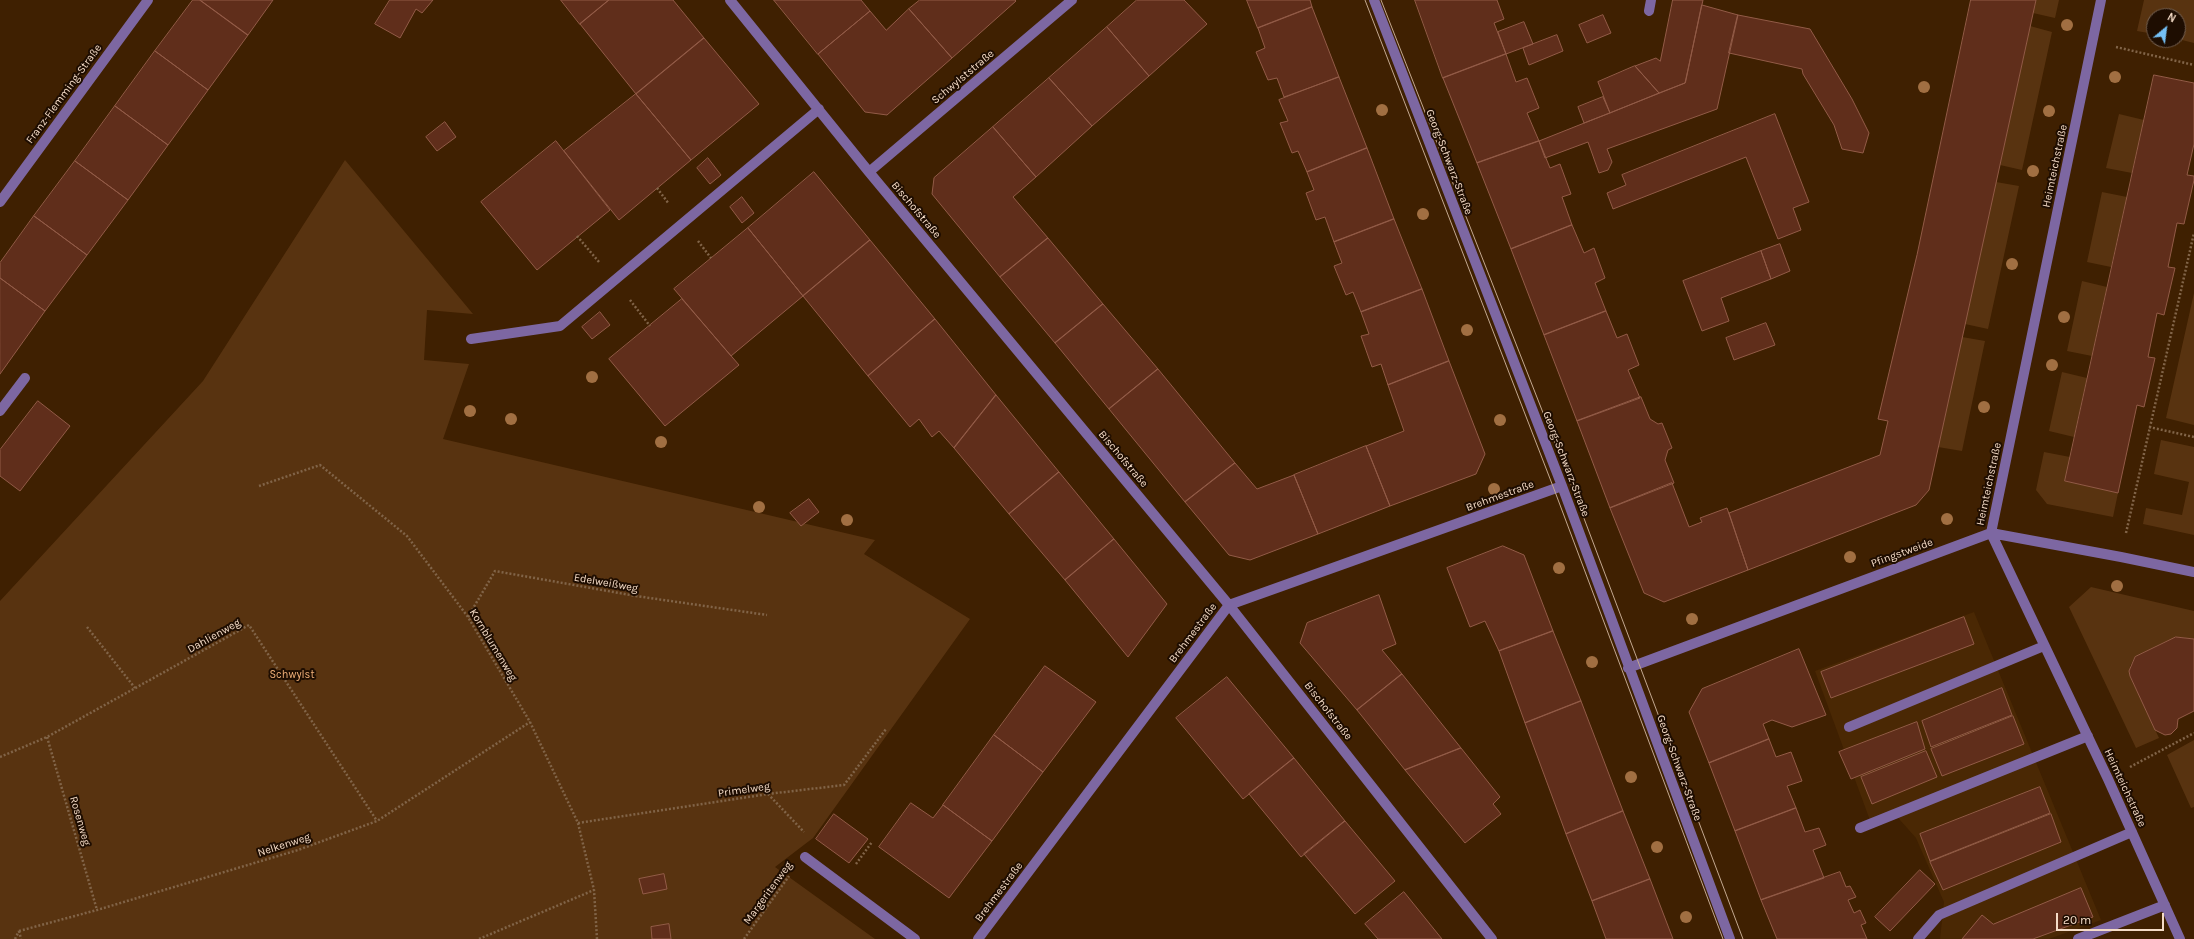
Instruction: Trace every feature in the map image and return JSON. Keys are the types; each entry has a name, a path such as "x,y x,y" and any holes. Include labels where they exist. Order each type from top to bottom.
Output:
{"street":[{"name":"Franz-Flemming-Straße","path":"0,202 148,0"},
{"name":"Bischofstraße","path":"730,0 869,172 1229,605 1492,939"},
{"name":"Schwylststraße","path":"869,172 1072,0"},
{"name":"Georg-Schwarz-Straße","path":"1374,0 1562,486 1628,668 1730,939"},
{"path":"1649,11 1651,0"},
{"name":"Heimteichstraße","path":"2101,0 1991,534 2088,736 2180,939"},
{"path":"471,338 560,326 819,109"},
{"path":"0,411 25,378"},
{"name":"Brehmestraße","path":"978,939 1229,605 1562,486"},
{"path":"1991,534 2121,557 2194,572"},
{"name":"Pfingstweide","path":"1628,668 1991,534"},
{"path":"1849,727 2044,646"},
{"path":"1860,828 2088,736"},
{"path":"1918,939 1939,915 2132,832"},
{"path":"805,857 915,939"},
{"path":"2078,939 2165,905"}],"path":[{"path":"2093,42 2194,65"},
{"path":"2121,557 2149,427 2194,233"},
{"path":"2149,427 2194,437"},
{"name":"Kornblumenweg","path":"259,486 320,465 407,536 468,617 530,722 578,824 594,890 597,939"},
{"name":"Edelweißweg","path":"468,617 495,571 636,596 767,615"},
{"name":"Dahlienweg","path":"0,757 47,737 249,625 377,822"},
{"path":"87,627 135,688"},
{"name":"Nelkenweg","path":"19,931 97,910 298,850 377,822 530,722"},
{"name":"Primelweg","path":"578,824 768,794 844,785 886,729"},
{"path":"2108,779 2194,733"},
{"name":"Rosenweg","path":"47,737 97,910"},
{"path":"768,794 810,839 805,857"},
{"name":"Margeritenweg","path":"744,939 788,877 805,857"},
{"path":"479,939 594,890"},
{"path":"15,939 19,931"},
{"path":"19,931 21,939"}],"shaded area":[{"path":"1974,612 2101,920 2049,939 1940,939 1944,902 1916,838 1892,811 1871,823 1815,671"}],"green space":[{"path":"2036,0 2059,0 2055,18 2033,13"},
{"path":"2144,0 2194,0 2194,43 2186,41 2186,8 2146,8 2146,33 2137,31"},
{"path":"2030,26 2052,32 2022,170 2000,165"},
{"path":"2119,114 2144,120 2132,173 2106,168"},
{"name":"Schwylst","path":"345,160 473,314 427,310 424,360 469,364 443,439 875,540 864,554 970,619 813,838 775,867 875,939 0,939 0,601 203,381"},
{"path":"1996,182 2019,186 1988,329 1965,324"},
{"path":"2102,192 2127,197 2111,267 2087,262"},
{"path":"2082,281 2107,287 2092,356 2067,351"},
{"path":"2194,293 2194,425 2166,418"},
{"path":"1962,337 1985,341 1962,451 1938,447"},
{"path":"2062,372 2087,378 2074,437 2049,431"},
{"path":"2161,440 2194,447 2194,535 2143,524 2146,508 2182,515 2189,482 2154,474"},
{"path":"2044,452 2070,457 2065,481 2118,493 2113,517 2047,504 2036,490"},
{"path":"2091,587 2194,611 2194,639 2176,637 2135,657 2130,666 2130,676 2159,738 2136,748 2069,607"},
{"path":"2194,740 2194,807 2191,808 2167,755"}],"building":[{"path":"193,0 200,0 248,35 208,90 155,51"},
{"path":"200,0 273,0 248,35"},
{"path":"390,0 433,0 422,13 416,9 400,38 375,24"},
{"path":"561,0 609,0 580,24"},
{"path":"609,0 673,0 704,38 636,94 580,24"},
{"path":"774,0 861,0 870,11 818,54"},
{"path":"920,0 1016,1 952,58 909,9"},
{"path":"1137,0 1184,0 1207,24 1149,76 1107,27"},
{"path":"1247,0 1310,0 1312,7 1258,28"},
{"path":"1415,0 1497,0 1504,19 1494,23 1506,54 1443,78"},
{"path":"1673,0 1703,0 1685,83 1659,93 1635,66 1656,58 1660,61"},
{"path":"1971,0 2036,0 1929,490 1916,505 1748,570 1729,513 1880,455 1888,421 1878,419 1917,255"},
{"path":"1702,5 1738,15 1717,109 1607,149 1612,162 1608,170 1599,173 1588,142 1545,158 1539,141 1685,83"},
{"path":"1312,7 1339,77 1284,97 1277,78 1268,80 1256,52 1265,48 1258,28"},
{"path":"909,9 952,58 887,115 865,112 818,54 870,11 886,30"},
{"path":"1603,15 1611,33 1587,43 1579,25"},
{"path":"1738,15 1810,29 1852,99 1869,133 1863,153 1842,149 1834,125 1803,74 1802,69 1729,53"},
{"path":"1524,22 1533,44 1506,54 1498,32"},
{"path":"1107,27 1149,76 1092,126 1049,78"},
{"path":"1557,35 1563,51 1529,65 1523,48"},
{"path":"704,38 759,104 691,160 636,94"},
{"path":"155,51 208,90 168,145 115,106"},
{"path":"1506,54 1516,82 1527,78 1539,108 1527,113 1539,141 1477,163 1443,78"},
{"path":"1635,66 1659,93 1610,113 1598,82"},
{"path":"2154,75 2194,83 2194,144 2187,175 2194,176 2194,180 2184,224 2177,223 2168,267 2175,268 2164,315 2157,313 2148,357 2155,358 2144,407 2137,405 2118,493 2065,481"},
{"path":"1339,77 1367,148 1307,172 1298,151 1292,153 1280,123 1288,121 1279,100"},
{"path":"1049,78 1092,126 1036,177 993,127"},
{"path":"636,94 691,160 619,220 564,151"},
{"path":"1603,97 1610,113 1584,123 1578,107"},
{"path":"115,106 168,145 128,200 75,161"},
{"path":"1775,114 1809,202 1793,208 1801,230 1778,239 1746,157 1613,209 1607,193 1626,185 1622,175"},
{"path":"445,122 456,137 437,151 426,137"},
{"path":"993,127 1036,177 1013,197 1048,238 1000,277 932,194 934,178"},
{"path":"556,141 610,210 537,270 481,202"},
{"path":"1539,141 1550,168 1560,164 1571,194 1562,197 1572,225 1511,249 1477,163"},
{"path":"1367,148 1394,219 1334,242 1325,217 1316,220 1306,193 1314,190 1307,172"},
{"path":"708,158 721,175 710,184 697,168"},
{"path":"75,161 128,200 87,255 34,216"},
{"path":"814,172 870,240 803,296 748,228"},
{"path":"742,197 754,213 742,223 730,207"},
{"path":"34,216 87,255 45,311 0,278 0,263"},
{"path":"1394,219 1422,289 1361,312 1353,292 1346,295 1334,266 1342,263 1334,242"},
{"path":"1572,225 1584,253 1594,248 1605,278 1595,283 1606,311 1544,335 1511,249"},
{"path":"748,228 803,296 731,356 674,289"},
{"path":"1048,238 1103,304 1055,343 1000,277"},
{"path":"870,240 935,319 868,376 803,296"},
{"path":"1780,244 1790,271 1771,279 1761,251"},
{"path":"1761,251 1771,279 1721,298 1729,321 1702,331 1683,281"},
{"path":"0,278 45,311 0,374"},
{"path":"1422,289 1449,361 1388,385 1381,364 1372,367 1361,336 1369,334 1361,312"},
{"path":"682,299 739,365 665,426 609,359"},
{"path":"1103,304 1158,369 1109,409 1055,343"},
{"path":"1606,311 1617,338 1627,334 1639,365 1628,370 1640,398 1577,421 1544,335"},
{"path":"600,312 610,325 592,339 582,327"},
{"path":"935,319 996,395 954,448 939,431 932,437 919,419 910,427 868,376"},
{"path":"1766,323 1775,345 1734,360 1726,338"},
{"path":"1449,361 1485,454 1476,474 1390,506 1366,446 1404,431 1388,385"},
{"path":"1158,369 1235,463 1185,502 1109,409"},
{"path":"996,395 1059,472 1009,514 954,448"},
{"path":"1641,397 1650,419 1658,424 1662,423 1672,448 1668,450 1665,460 1674,483 1610,508 1577,421"},
{"path":"38,401 70,426 20,491 0,476 0,450"},
{"path":"1366,446 1390,506 1318,534 1294,475"},
{"path":"1235,463 1257,489 1294,475 1318,534 1250,560 1229,555 1185,502"},
{"path":"1059,472 1114,539 1065,580 1009,514"},
{"path":"1672,483 1689,527 1702,522 1700,518 1727,508 1748,570 1664,602 1644,593 1610,508"},
{"path":"809,499 819,512 801,526 790,513"},
{"path":"1114,539 1167,604 1128,657 1065,580"},
{"path":"1503,546 1524,555 1553,631 1499,651 1485,621 1470,627 1447,568"},
{"path":"1379,595 1396,644 1382,650 1402,674 1357,710 1300,643 1307,623"},
{"path":"1964,617 1974,644 1831,698 1821,672"},
{"path":"1553,631 1581,701 1525,723 1499,651"},
{"path":"2176,637 2194,639 2194,711 2178,719 2177,728 2171,734 2165,735 2155,730 2129,671 2135,657"},
{"path":"1799,649 1826,715 1792,727 1772,720 1763,724 1769,739 1709,763 1689,712 1702,689"},
{"path":"1045,666 1096,702 1043,772 994,735"},
{"path":"1402,674 1461,748 1405,770 1357,710"},
{"path":"1227,677 1294,758 1243,799 1176,718"},
{"path":"2002,688 2012,715 1931,747 1922,721"},
{"path":"1581,701 1623,811 1566,834 1525,723"},
{"path":"2013,716 2024,744 1942,776 1931,749"},
{"path":"1917,722 1925,749 1851,779 1839,752"},
{"path":"994,735 1043,772 992,841 943,805"},
{"path":"1769,739 1776,757 1791,752 1802,781 1787,786 1796,808 1735,831 1709,763"},
{"path":"1461,748 1500,797 1493,804 1501,814 1465,843 1405,770"},
{"path":"1926,751 1937,777 1872,804 1861,777"},
{"path":"1294,758 1345,821 1301,857 1249,794"},
{"path":"2040,787 2050,813 1930,861 1920,834"},
{"path":"911,803 933,818 943,805 992,841 949,898 879,847"},
{"path":"1796,808 1805,832 1819,828 1826,845 1813,850 1824,878 1761,900 1735,831"},
{"path":"1623,811 1650,879 1592,901 1566,834"},
{"path":"834,814 868,839 849,863 816,839"},
{"path":"2051,814 2061,842 1943,890 1930,862"},
{"path":"1345,821 1395,881 1355,914 1304,854"},
{"path":"1920,870 1935,884 1890,931 1875,917"},
{"path":"1840,872 1846,887 1850,886 1856,897 1848,900 1854,913 1860,910 1866,923 1861,925 1867,939 1777,939 1761,900"},
{"path":"664,874 667,889 643,894 639,879"},
{"path":"1650,879 1673,939 1606,939 1592,901"},
{"path":"2081,888 2093,917 2033,939 1962,939 1982,915 1993,924"},
{"path":"1404,892 1442,939 1378,939 1365,924"},
{"path":"669,924 671,939 652,939 651,927"}],"tram line":[{"path":"1365,0 1554,489 1723,939"},
{"path":"1381,0 1571,484 1743,939"}]}
